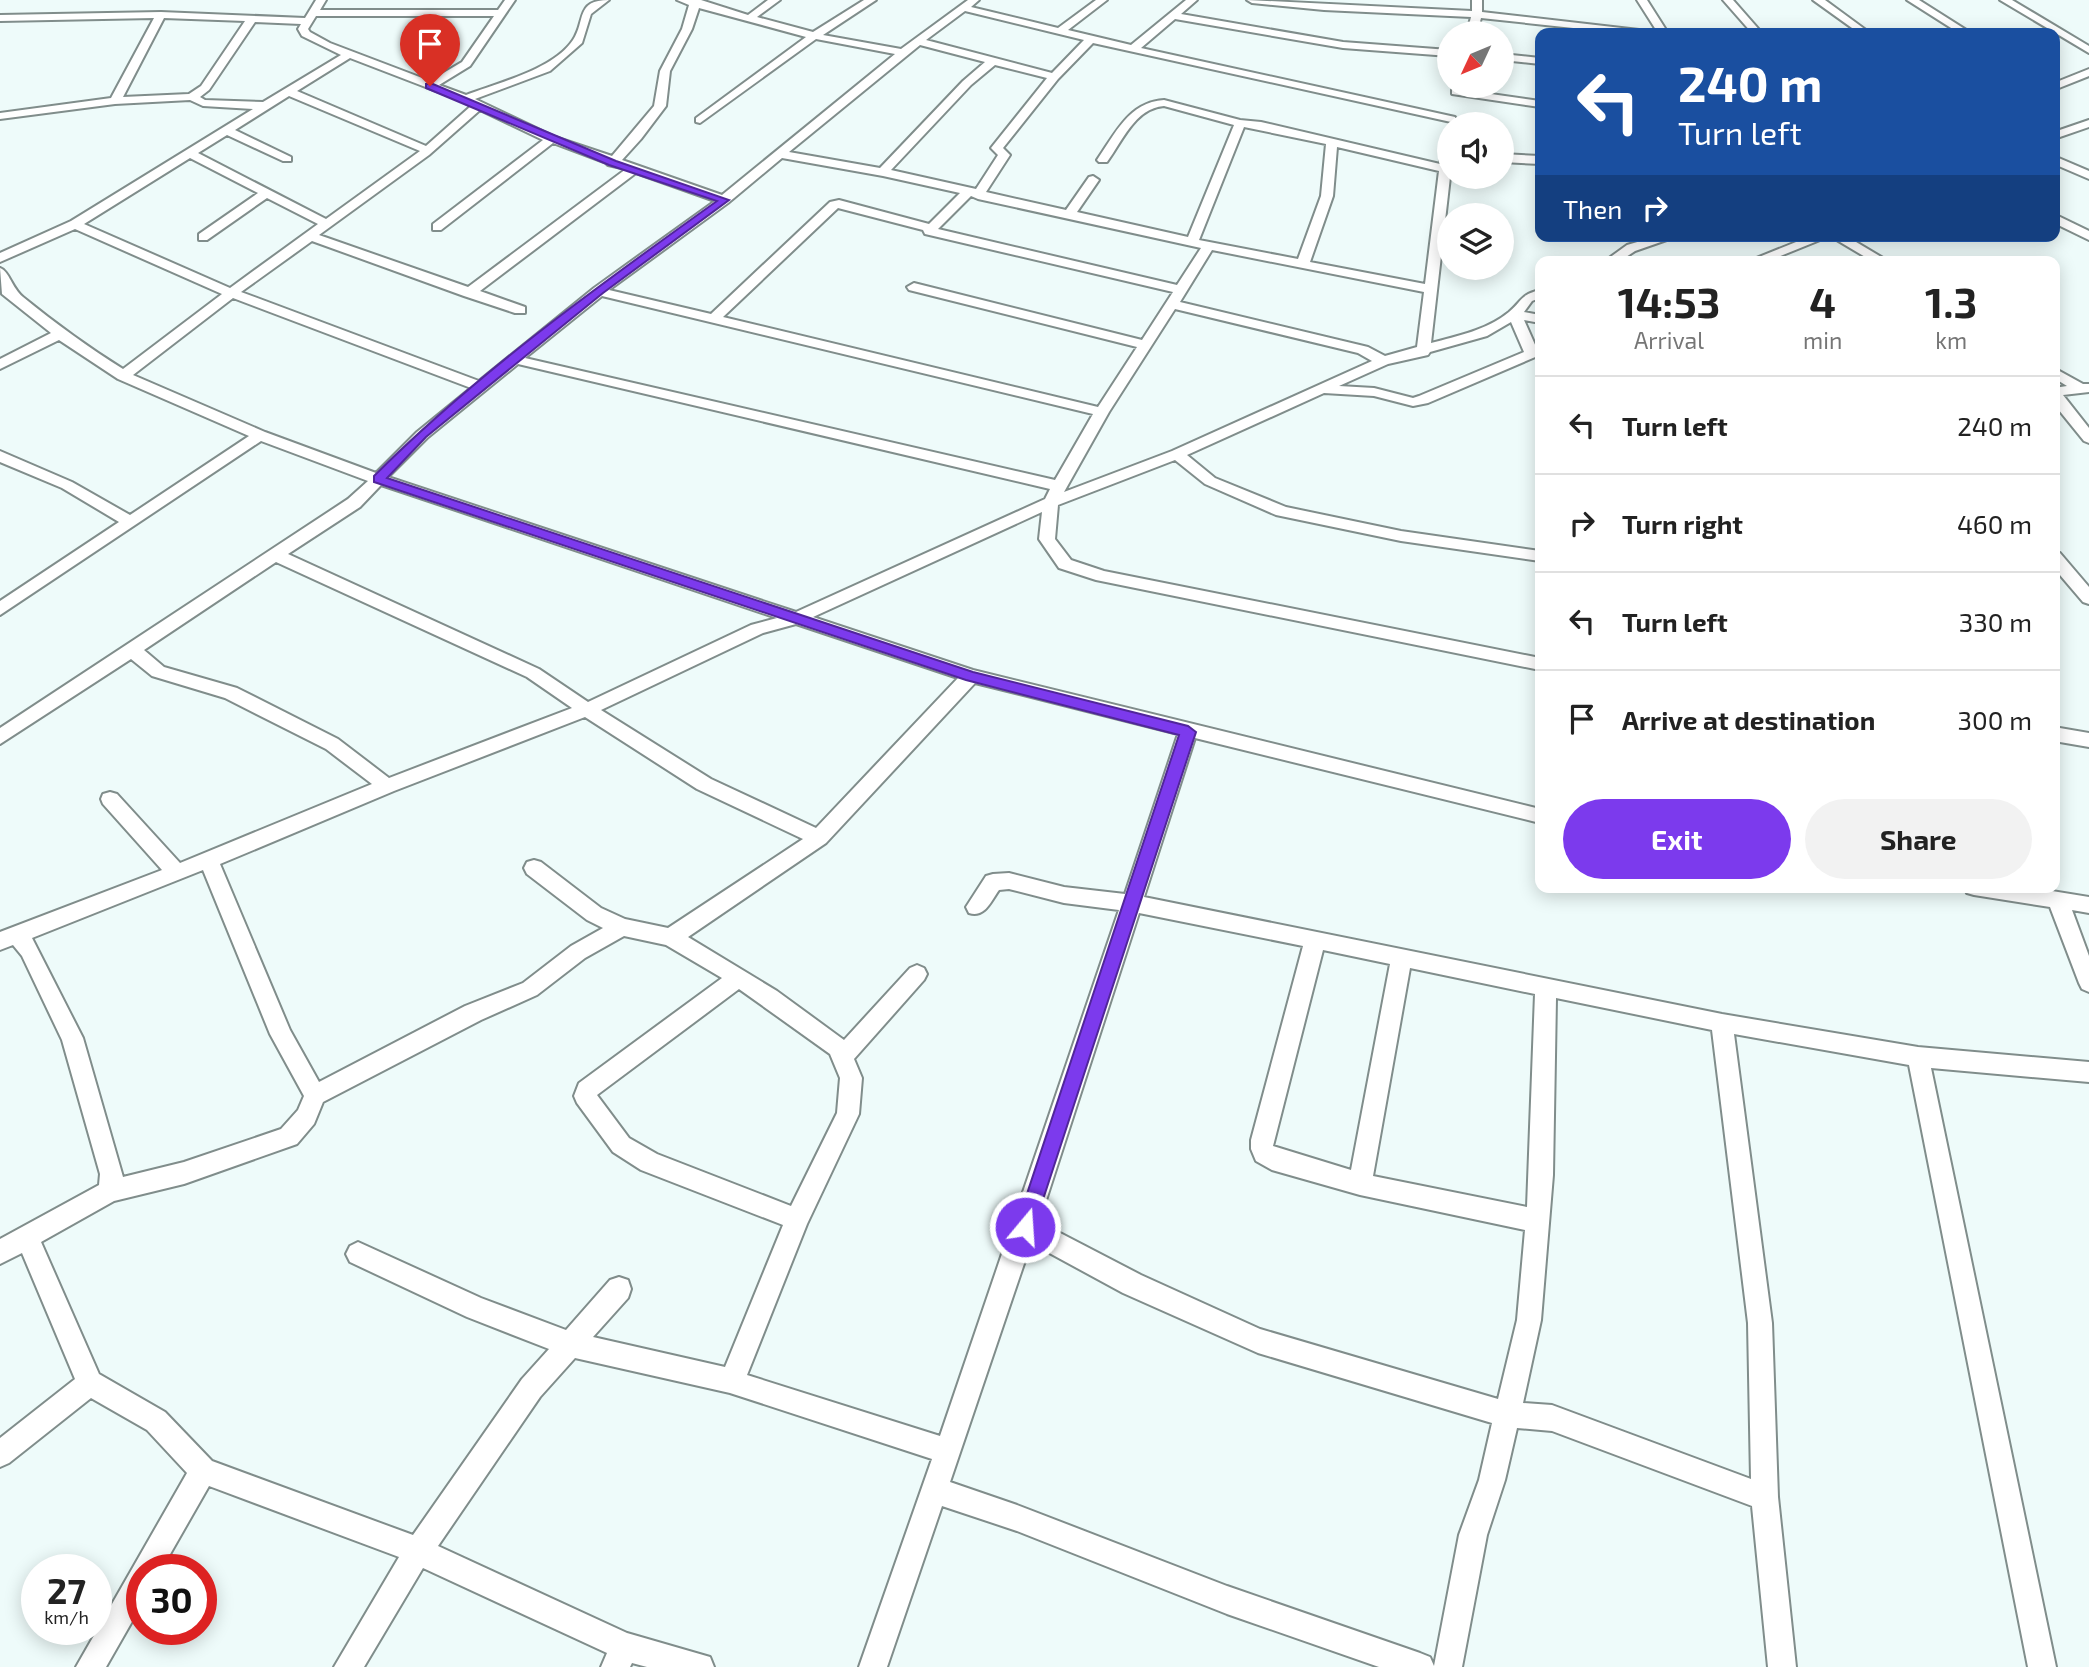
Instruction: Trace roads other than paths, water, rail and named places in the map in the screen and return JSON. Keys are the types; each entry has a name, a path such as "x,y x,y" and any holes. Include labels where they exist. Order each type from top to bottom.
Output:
{"street":[{"path":"321,0 303,29 306,34 466,99 551,139 612,163 724,200"},
{"path":"430,86 466,64 510,0"},
{"path":"466,99 546,69 578,41 586,13 604,0"},
{"path":"682,0 814,36 904,53"},
{"path":"751,18 775,0"},
{"path":"700,120 814,36 871,0"},
{"path":"1060,32 1102,0"},
{"path":"1133,49 1192,0"},
{"path":"1252,0 1477,15 1606,28"},
{"path":"1475,21 1477,0"},
{"path":"1642,0 1660,28"},
{"path":"1728,0 1753,28"},
{"path":"1818,0 1858,28"},
{"path":"1912,0 1958,28"},
{"path":"2005,0 2052,28"},
{"path":"612,163 637,137 660,106 665,71 687,29 695,2"},
{"path":"0,737 354,503 422,435 599,291 724,200 918,40 969,4 1060,32 1437,118"},
{"path":"0,18 162,15 252,19 503,13"},
{"path":"115,102 162,15"},
{"path":"1176,16 1343,45 1437,52"},
{"path":"0,116 115,102 192,97 205,88 252,19"},
{"path":"2060,33 2089,50"},
{"path":"930,228 972,194 1004,155 997,148 1054,77 1091,39"},
{"path":"918,40 1054,77"},
{"path":"0,258 75,224 351,53"},
{"path":"1514,58 1535,60"},
{"path":"883,172 967,83 993,61"},
{"path":"2060,84 2089,72"},
{"path":"289,92 427,150"},
{"path":"192,97 203,103 268,106"},
{"path":"1507,98 1535,103"},
{"path":"1103,160 1132,118 1152,103 1164,103 1240,123 1261,125 1437,167"},
{"path":"123,376 231,293 427,150 479,105"},
{"path":"1192,242 1240,123"},
{"path":"2060,134 2089,123"},
{"path":"228,131 287,159"},
{"path":"437,226 551,139"},
{"path":"1303,264 1327,196 1332,142"},
{"path":"191,154 327,224"},
{"path":"779,154 883,172 1209,246 1430,289"},
{"path":"1514,159 1535,160"},
{"path":"2060,162 2089,176"},
{"path":"469,293 633,170"},
{"path":"1069,215 1093,180"},
{"path":"1423,352 1443,189"},
{"path":"203,237 265,194"},
{"path":"715,317 834,205 865,210 930,228"},
{"path":"2060,221 2089,236"},
{"path":"75,224 231,293 481,387"},
{"path":"930,228 930,232 1177,297 1363,350 1384,362"},
{"path":"310,236 520,310"},
{"path":"1619,256 1631,248 1652,242"},
{"path":"1769,256 1807,242"},
{"path":"1847,242 1873,256"},
{"path":"1209,246 1102,412 1051,502 1047,540 1065,564 1102,576 1535,663"},
{"path":"0,272 8,291 60,334 123,376 260,435 378,479 971,676 1188,732 1535,815"},
{"path":"914,287 1146,345"},
{"path":"599,291 1102,412"},
{"path":"9,937 209,860 387,786 586,710 757,629 797,618 1051,502 1177,454 1384,362 1482,333 1515,314 1527,298 1535,296"},
{"path":"1515,314 1535,318"},
{"path":"1515,314 1535,350"},
{"path":"0,365 60,334"},
{"path":"1324,390 1374,392 1413,402 1535,352"},
{"path":"517,360 1059,486"},
{"path":"2060,375 2085,388"},
{"path":"2060,392 2085,388"},
{"path":"2060,401 2089,438"},
{"path":"0,609 260,435"},
{"path":"1177,454 1210,481 1282,511 1401,536 1535,555"},
{"path":"0,456 67,485 130,522"},
{"path":"277,556 533,673 586,710 704,784 819,838"},
{"path":"2060,564 2089,598"},
{"path":"132,650 158,672 232,693 332,744 387,786"},
{"path":"671,937 819,838 971,676"},
{"path":"873,1667 1025,1227 1188,732"},
{"path":"2060,735 2089,740"},
{"path":"110,799 176,872"},
{"path":"209,860 281,1034 315,1095"},
{"path":"534,868 594,914 622,927 671,937 771,997 838,1048 842,1057 850,1079 848,1114 797,1219 732,1381"},
{"path":"976,906 986,888 993,882 1001,881 1064,895 1132,903 1722,1023 1918,1056 2089,1072"},
{"path":"2010,893 2089,905"},
{"path":"2058,901 2089,984"},
{"path":"0,1252 110,1191 184,1173 289,1137 306,1117 315,1095 473,1013 530,989 578,952 622,927"},
{"path":"9,937 30,951 72,1038 112,1174 110,1191"},
{"path":"1315,940 1260,1147 1264,1154 1272,1159 1360,1184 1537,1221"},
{"path":"1360,1184 1402,958"},
{"path":"842,1057 917,974"},
{"path":"738,978 587,1090 585,1096 621,1145 649,1162 797,1219"},
{"path":"1448,1667 1473,1535 1492,1480 1505,1414 1529,1320 1537,1221 1546,987"},
{"path":"1722,1023 1760,1323 1765,1497 1782,1667"},
{"path":"1918,1056 2042,1667"},
{"path":"1025,1227 1132,1284 1258,1341 1505,1414 1552,1418 1765,1497"},
{"path":"27,1238 90,1383 156,1421 203,1471 418,1552 620,1657 700,1667"},
{"path":"358,1254 476,1308 570,1343 732,1381 947,1451"},
{"path":"348,1667 418,1552 531,1388 619,1289"},
{"path":"0,1454 90,1383"},
{"path":"155,1554 203,1471"},
{"path":"933,1490 1017,1518 1227,1600 1420,1667"},
{"path":"90,1667 126,1605"}]}
